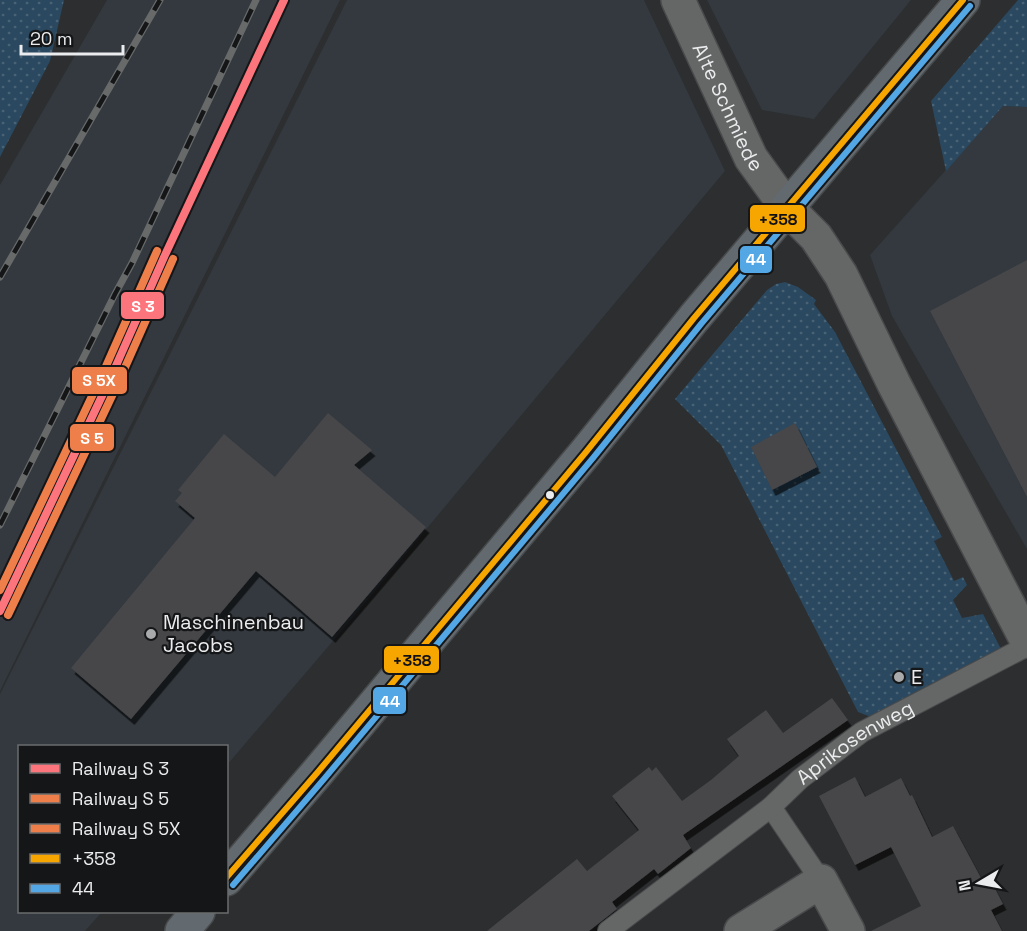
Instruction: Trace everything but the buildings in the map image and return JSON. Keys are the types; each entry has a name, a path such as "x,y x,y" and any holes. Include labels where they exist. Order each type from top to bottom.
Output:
{"main road":[{"path":"228,877 578,461 694,318 963,0"},
{"path":"182,931 197,913"}],"street":[{"name":"Alte Schmiede","path":"678,0 751,158 787,208 816,237 841,275 894,384 1027,641"},
{"path":"741,931 821,881 848,931"}],"lane":[{"name":"Aprikosenweg","path":"608,931 771,807 800,779 862,732 1027,646"},
{"path":"771,807 821,881"}],"shaded area":[{"path":"0,0 64,0 50,61 0,157"},
{"path":"107,0 340,0 0,691 0,185"},
{"path":"347,0 644,0 725,171 228,764 228,745 18,745 18,913 101,913 85,931 0,931 0,694"},
{"path":"707,0 911,0 814,119 762,110"},
{"path":"1018,0 1027,0 1027,107 1003,106 946,171 931,101"},
{"path":"1003,106 1027,107 1027,549 892,316 870,255"},
{"path":"785,282 798,287 816,300 814,304 835,332 942,537 934,541 954,581 963,577 967,585 953,600 962,618 983,614 1001,649 871,717 858,712 721,445 675,399 767,290 776,284"}],"railway":[{"path":"0,277 160,0"},
{"path":"0,525 132,263 256,0"}],"transit line":[{"path":"0,611 111,377 165,255 284,0"},
{"name":"+358","path":"228,876 317,773 586,452 694,318 963,0"},
{"name":"44","path":"233,885 593,458 701,324 970,6"},
{"path":"0,590 103,373 157,251"},
{"path":"8,615 119,381 173,259"}],"place":[{"name":"Maschinenbau Jacobs","path":"151,634"},
{"name":"E","path":"899,677"}]}
